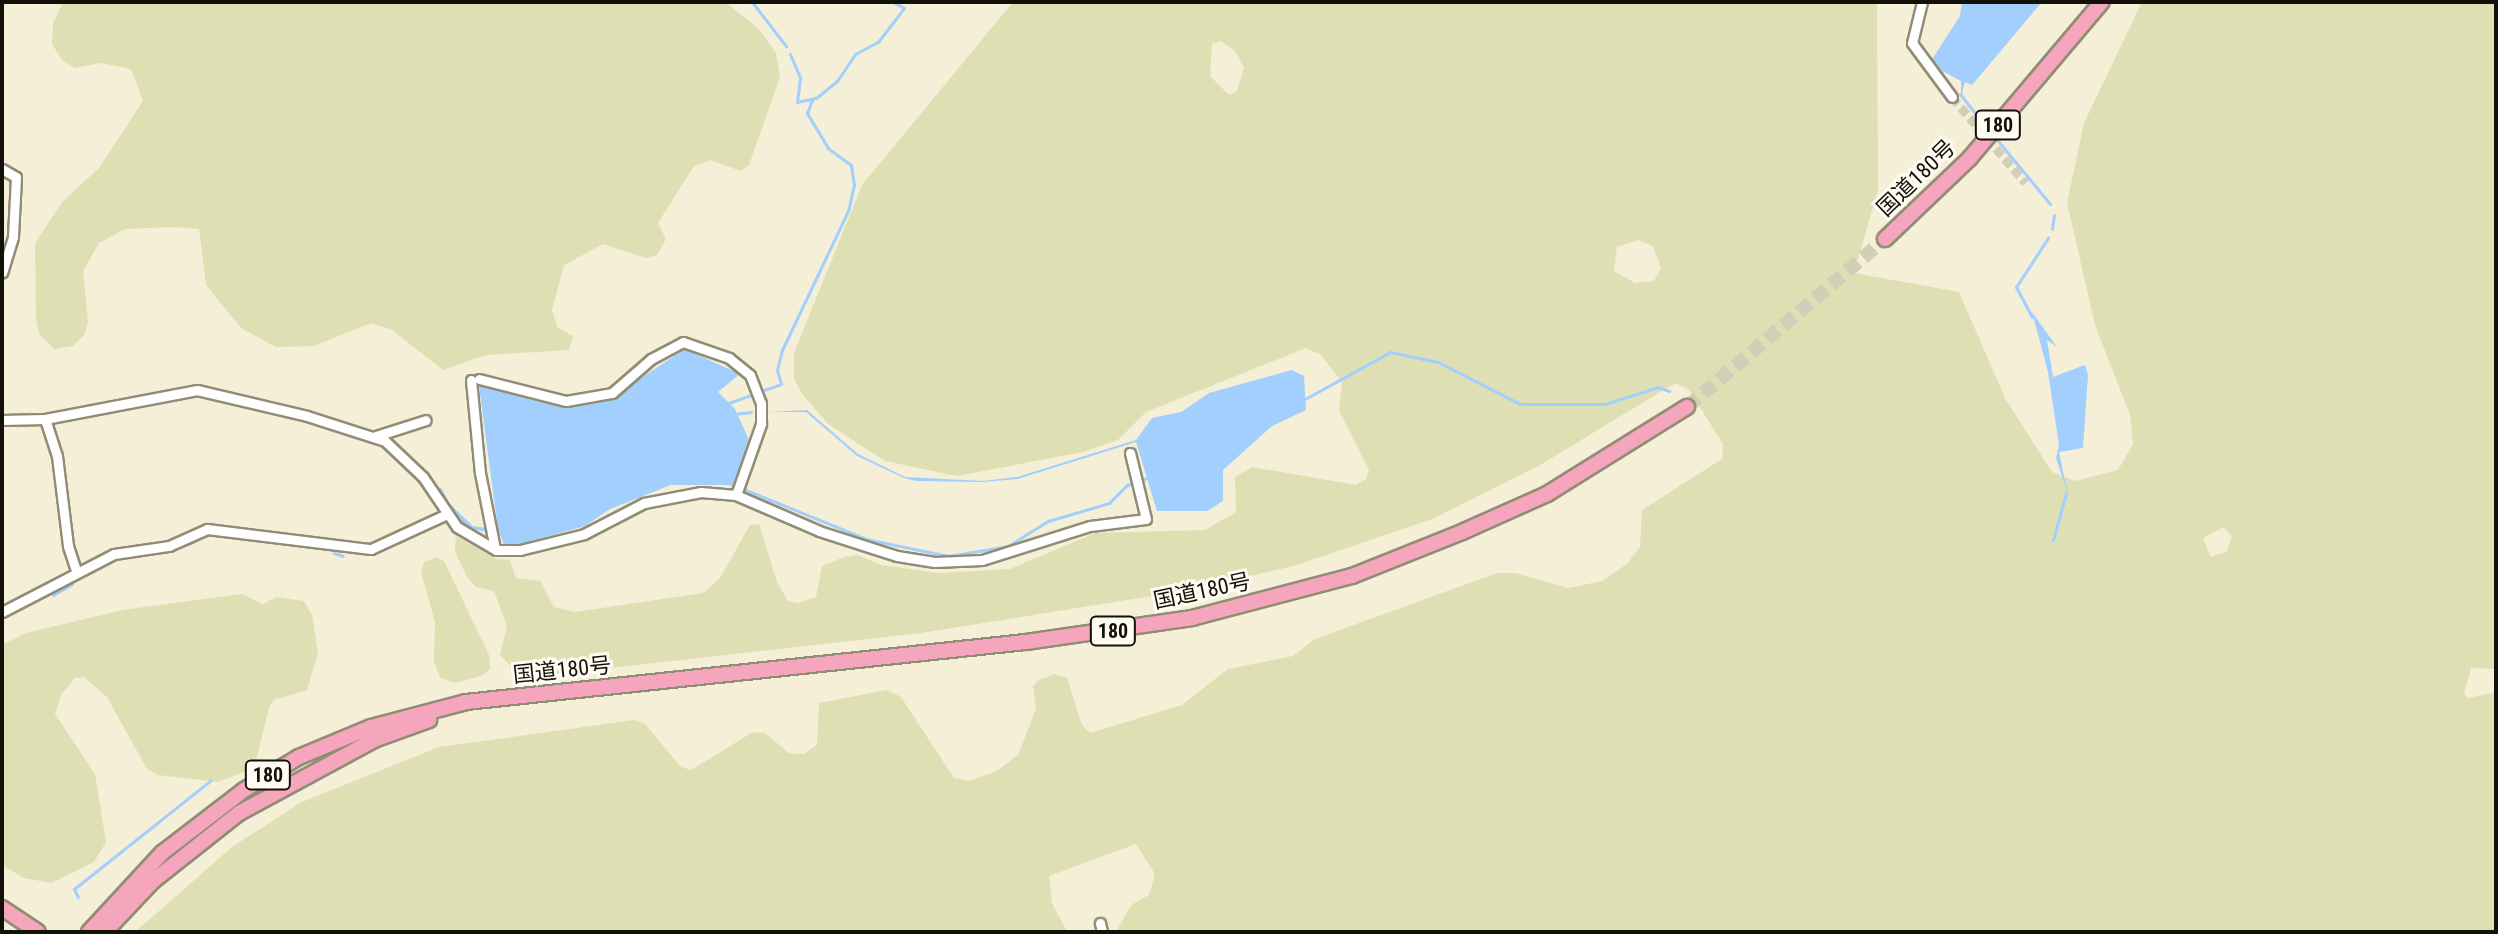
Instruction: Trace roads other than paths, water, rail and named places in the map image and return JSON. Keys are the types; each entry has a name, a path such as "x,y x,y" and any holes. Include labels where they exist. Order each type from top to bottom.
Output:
{"highway":[{"name":"国道180号","path":"1885,239 1970,158 2102,2"},
{"name":"国道180号","path":"89,932 162,853 244,790 299,757 371,727 494,699 1040,640 1192,618 1352,576 1462,532 1547,494 1687,407"},
{"name":"国道180号","path":"105,932 181,858 264,798 374,740 494,699"},
{"path":"2,908 38,932"}],"street":[{"path":"1922,2 1912,43 1952,97"},
{"path":"2,169 16,177 13,237 2,272"},
{"path":"495,549 471,412 475,380 566,401 612,393 651,359 683,342 729,358 750,375 761,403 761,424 736,495"},
{"path":"2,420 45,419 197,390 376,436 423,477 445,515 495,549 520,550 584,534 667,495 736,495 819,531 897,556 964,562 1090,526 1146,519 1130,453"},
{"path":"45,419 57,456 68,546 76,571"},
{"path":"376,436 426,420"},
{"path":"2,612 57,587 76,571 125,550 169,546 215,528 340,550 371,549 445,515"}],"water":[{"path":"1962,2 2042,2 1972,85 1965,82 1961,97 1961,81 1929,64 1960,16"},
{"path":"2032,312 2057,347 2047,340 2053,377 2085,365 2088,375 2083,448 2059,452 2068,495 2056,458 2059,445 2048,372"},
{"path":"685,349 740,374 718,392 735,409 750,442 733,485 671,485 610,509 585,526 517,545 504,545 500,534 471,529 453,515 451,505 473,526 498,530 479,386 561,407 606,401"},
{"path":"1292,370 1304,376 1306,410 1272,426 1223,470 1223,501 1207,511 1157,511 1136,442 1018,479 983,482 916,481 904,478 857,456 806,412 767,412 807,410 858,454 905,477 983,481 1017,477 1136,440 1152,418 1181,412 1209,393"}],"waterway":[{"path":"752,2 786,46"},
{"path":"790,54 800,78 797,102 816,98 837,81 855,54 878,42 904,8 893,2"},
{"path":"1960,94 1989,131"},
{"path":"764,390 781,384 777,370 782,350 848,211 854,185 851,165 828,148 807,113 812,100"},
{"path":"1994,136 2050,204"},
{"path":"2052,229 2054,215"},
{"path":"2032,317 2016,287 2048,238"},
{"path":"1305,399 1390,352 1438,362 1520,404 1605,404 1658,387 1669,391"},
{"path":"726,404 753,394"},
{"path":"735,414 751,412"},
{"path":"729,483 866,539 948,556 1008,546 1048,521 1109,503 1127,485 1147,478"},
{"path":"440,489 447,502"},
{"path":"2053,540 2066,493"},
{"path":"188,544 193,542"},
{"path":"334,553 343,556"},
{"path":"53,595 72,584"},
{"path":"78,897 74,889 211,780"}],"tunnel":[{"path":"1952,97 2026,183"},
{"path":"1687,407 1885,239"}]}
